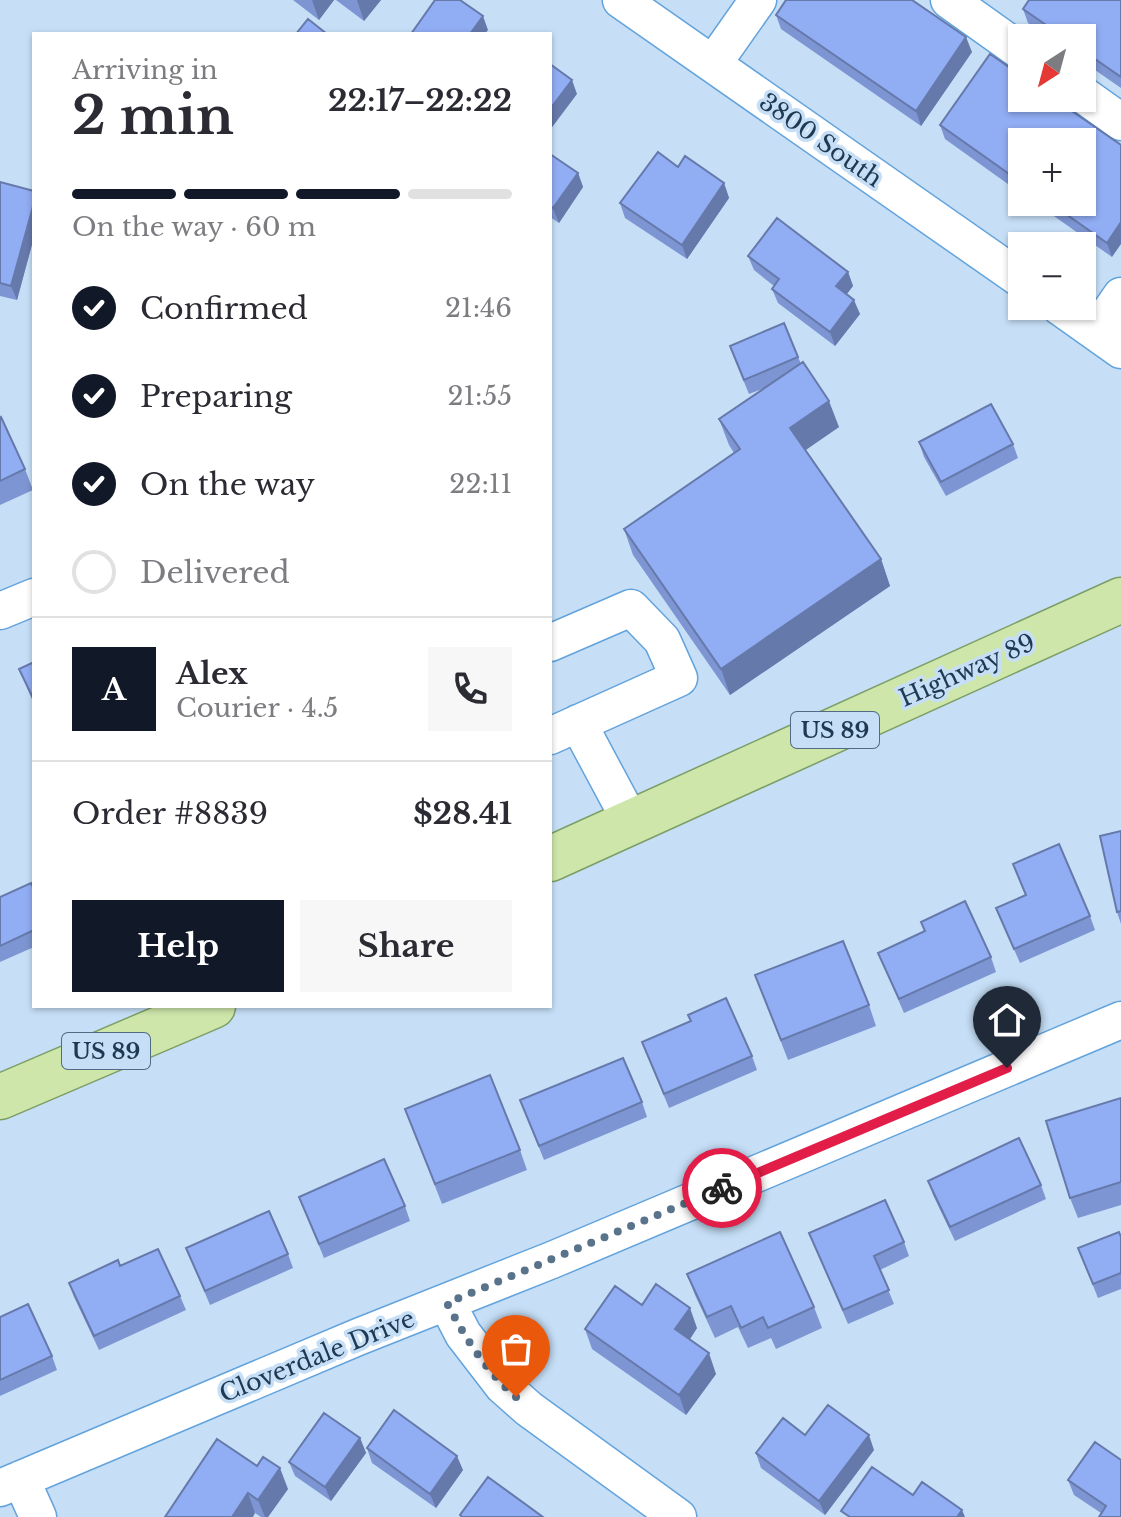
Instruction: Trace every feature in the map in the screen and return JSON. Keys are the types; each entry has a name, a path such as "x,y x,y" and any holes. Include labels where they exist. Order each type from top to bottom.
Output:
{"main road":[{"name":"Highway 89","path":"552,858 1121,600"},
{"name":"US 89","path":"0,1097 208,1008"}],"street":[{"name":"3800 South","path":"621,0 1008,270"},
{"path":"713,64 758,0"},
{"path":"949,0 1008,42"},
{"path":"1096,104 1121,122"},
{"path":"1079,320 1108,341 1121,296"},
{"path":"0,611 32,598"},
{"path":"552,642 631,608 662,640 679,678 564,729 631,822"},
{"name":"Cloverdale Drive","path":"11,1483 1121,1020"},
{"path":"447,1303 463,1334 503,1386 529,1409 678,1517"},
{"path":"11,1483 38,1517"}],"building":[{"path":"435,0 460,0 483,16 471,32 412,32"},
{"path":"786,0 912,0 966,37 916,111 776,15"},
{"path":"1029,0 1121,0 1121,77 1096,60 1096,24 1045,24 1023,9"},
{"path":"308,19 324,32 298,32"},
{"path":"990,54 1008,66 1008,112 1073,112 1121,145 1121,222 1107,243 1096,232 1069,216 1096,216 1096,128 1008,128 1008,173 940,125"},
{"path":"552,65 572,80 552,106"},
{"path":"658,152 678,167 685,156 724,183 682,245 620,203"},
{"path":"552,155 578,173 552,207"},
{"path":"0,182 32,190 32,210 11,286 0,283"},
{"path":"777,218 848,272 836,286 854,300 830,332 772,289 779,279 748,256"},
{"path":"784,323 798,357 744,380 730,346"},
{"path":"803,362 829,401 790,428 881,559 721,669 624,529 740,449 719,419"},
{"path":"991,404 1013,444 941,482 919,442"},
{"path":"0,418 25,469 0,481"},
{"path":"32,663 32,696 19,669"},
{"path":"1121,831 1121,911 1117,912 1100,836"},
{"path":"1059,844 1090,916 1014,949 996,908 1026,895 1013,864"},
{"path":"32,885 32,931 0,946 0,897"},
{"path":"965,901 991,957 899,999 878,953 925,931 921,922"},
{"path":"843,941 869,1005 781,1040 755,975"},
{"path":"726,998 752,1056 664,1094 642,1042 691,1021 688,1015"},
{"path":"623,1058 642,1102 539,1146 520,1100"},
{"path":"490,1075 520,1150 435,1184 405,1109"},
{"path":"1121,1098 1121,1182 1070,1198 1046,1121"},
{"path":"1019,1138 1041,1185 950,1227 928,1181"},
{"path":"384,1159 405,1206 319,1244 299,1197"},
{"path":"885,1200 904,1242 874,1256 889,1290 843,1310 809,1233"},
{"path":"269,1211 288,1254 205,1291 186,1248"},
{"path":"780,1232 814,1307 768,1328 763,1317 741,1328 731,1306 707,1317 687,1274"},
{"path":"1119,1232 1121,1273 1093,1284 1078,1248"},
{"path":"158,1249 180,1296 94,1336 69,1283 118,1260 120,1266"},
{"path":"656,1284 690,1308 675,1329 709,1353 679,1395 585,1329 615,1286 642,1305"},
{"path":"28,1304 52,1356 0,1380 0,1317"},
{"path":"828,1405 869,1435 819,1501 756,1453 783,1418 805,1435"},
{"path":"394,1410 457,1456 430,1494 367,1448"},
{"path":"324,1413 360,1438 325,1487 289,1462"},
{"path":"217,1439 257,1466 263,1457 280,1468 258,1500 248,1493 232,1517 165,1517"},
{"path":"1095,1442 1121,1460 1121,1517 1099,1517 1106,1506 1068,1480"},
{"path":"872,1467 913,1495 922,1482 962,1510 957,1517 850,1517 841,1511"},
{"path":"488,1477 543,1517 462,1517 460,1515"}],"way so far":[{"path":"516,1397 483,1362 463,1334 447,1303 722,1188"}],"route":[{"path":"722,1188 1007,1068"}]}
